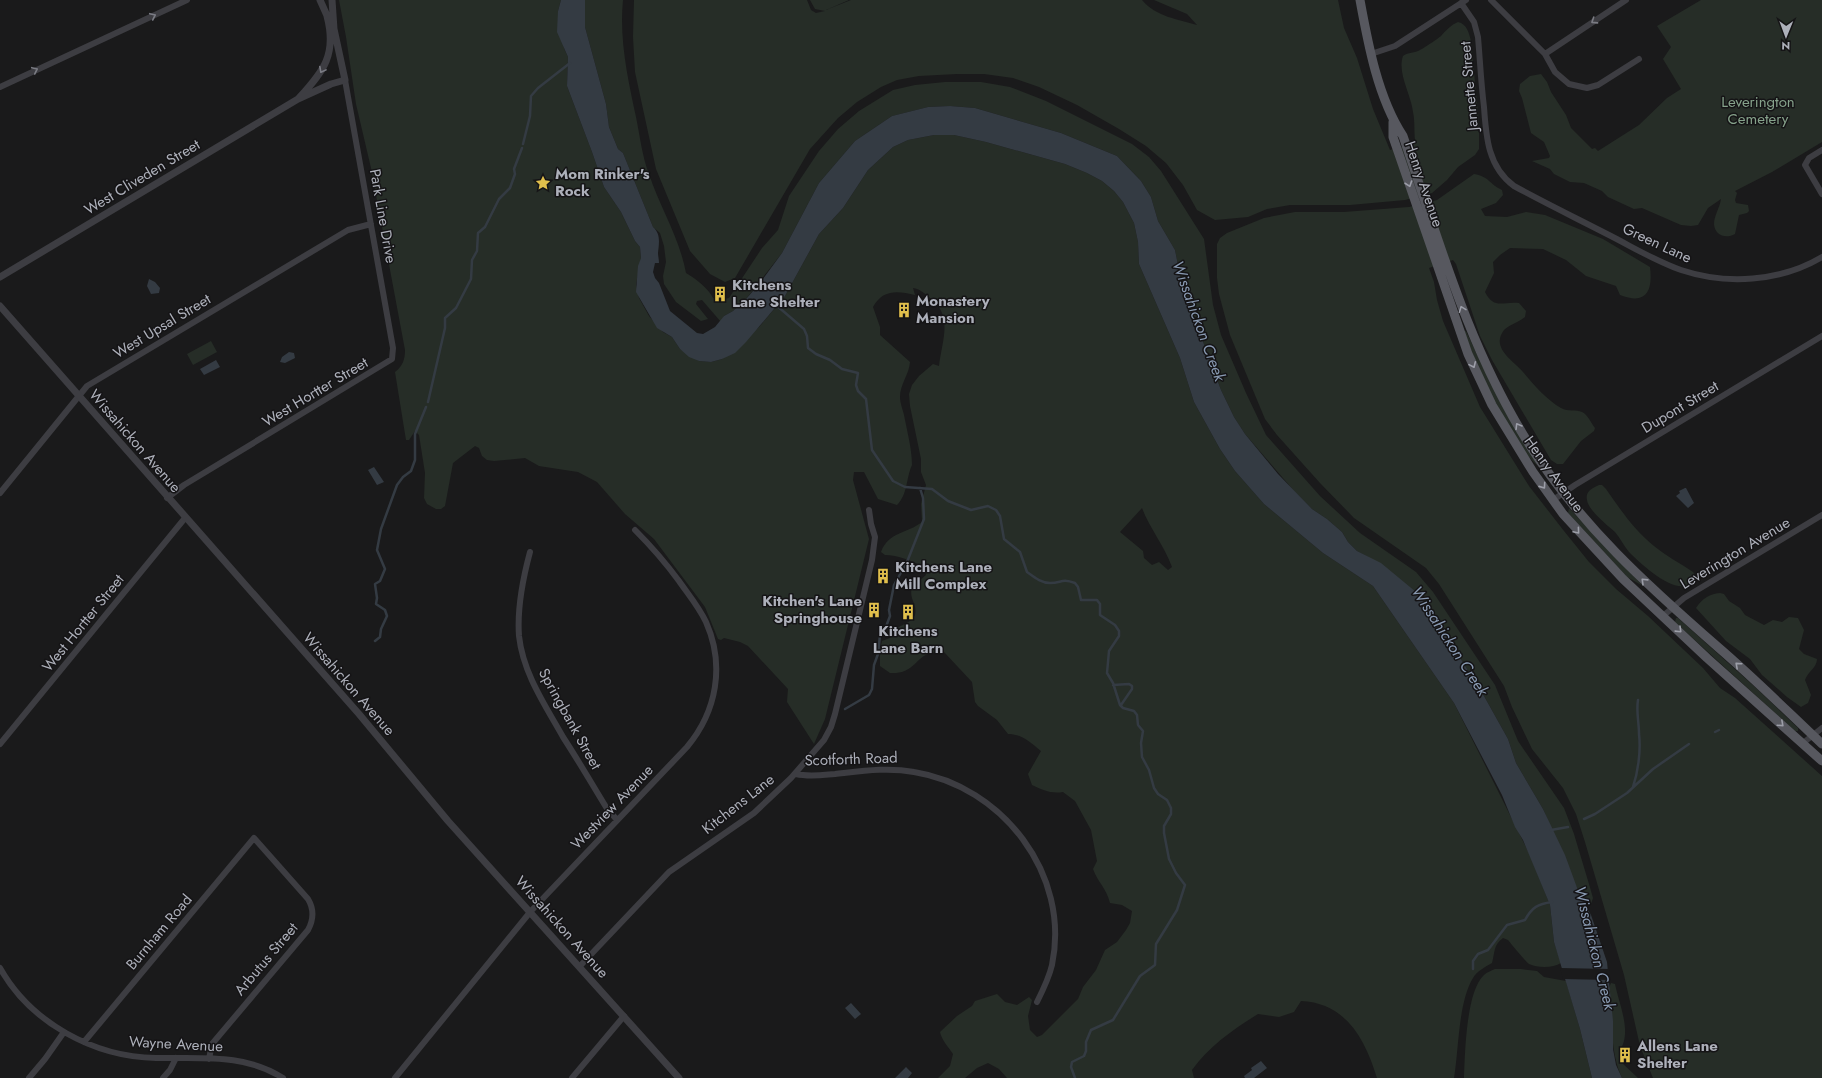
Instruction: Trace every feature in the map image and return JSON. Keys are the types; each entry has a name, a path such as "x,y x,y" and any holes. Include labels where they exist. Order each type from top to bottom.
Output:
{"main road":[{"name":"Henry Avenue","path":"1360,0 1371,54 1393,120 1403,136 1468,354 1492,404 1519,451 1553,500 1604,560 1731,679 1822,761"},
{"name":"Henry Avenue","path":"1393,120 1393,137 1445,274 1501,396 1530,445 1563,493 1610,549 1822,744"}],"street":[{"path":"0,87 187,0"},
{"path":"320,0 334,29"},
{"path":"332,0 334,29 345,80"},
{"path":"1490,0 1545,54 1560,77 1569,84 1581,87 1598,85 1639,58"},
{"path":"1545,54 1626,0"},
{"path":"1371,54 1395,46 1463,2"},
{"name":"Jannette Street","path":"1463,2 1474,22 1478,36 1487,144 1497,168"},
{"name":"West Cliveden Street","path":"298,99 316,80 325,65 331,40 327,16"},
{"name":"West Cliveden Street","path":"0,277 298,99 345,80"},
{"name":"Park Line Drive","path":"345,80 393,348 393,357"},
{"path":"1822,150 1809,158 1806,163 1806,167 1822,194"},
{"name":"Green Lane","path":"1497,168 1510,183 1522,190 1668,265 1692,273 1729,279 1764,277 1799,268 1822,257"},
{"name":"West Upsal Street","path":"0,493 87,386 348,230 371,224"},
{"name":"Wissahickon Avenue","path":"0,306 167,498 359,714 458,832 531,911 679,1078"},
{"name":"Dupont Street","path":"1553,500 1822,336"},
{"name":"West Hortter Street","path":"167,498 184,485 386,365 393,357"},
{"name":"Kitchens Lane","path":"580,966 669,872 754,813 796,774 824,740 833,721 872,560 874,537 870,510"},
{"name":"Leverington Avenue","path":"1663,616 1672,607 1691,594 1822,515"},
{"name":"West Hortter Street","path":"0,744 185,518"},
{"name":"Westview Avenue","path":"395,1078 531,911 687,747 705,720 711,705 717,672 715,648 710,631 700,611 659,554 634,530"},
{"name":"Springbank Street","path":"530,552 523,587 519,622 520,642 526,665 532,681 547,710 606,807 617,820"},
{"path":"1803,743 1822,728"},
{"name":"Scotforth Road","path":"796,774 812,776 889,769 919,772 958,785 984,799 996,809 1021,836 1034,856 1046,882 1051,904 1054,928 1053,953 1049,974 1037,1002"},
{"name":"Burnham Road","path":"84,1042 254,838"},
{"name":"Arbutus Street","path":"209,1059 212,1044 308,930 312,920 312,909 308,899 254,838"},
{"name":"Wayne Avenue","path":"1,972 31,1007 64,1032 107,1051 130,1056 235,1060 262,1067 283,1078"},
{"path":"572,1078 624,1016"},
{"path":"29,1078 45,1060 64,1032"},
{"path":"163,1078 170,1070 176,1058"}],"green space":[{"path":"339,0 561,0 558,11 564,48 568,57 567,86 604,187 621,212 635,241 640,247 641,258 636,285 639,298 649,316 663,332 672,337 680,349 699,361 711,362 722,359 759,327 785,296 819,234 843,208 868,170 893,147 908,140 934,135 954,135 986,142 1065,164 1102,181 1114,191 1123,202 1134,223 1138,242 1139,264 1180,358 1194,402 1220,449 1235,471 1264,504 1323,553 1373,586 1454,703 1530,855 1550,905 1554,942 1561,963 1554,966 1545,967 1529,964 1508,940 1503,938 1497,943 1492,963 1481,969 1473,978 1464,1000 1454,1078 1377,1078 1360,1037 1342,1016 1330,1008 1317,1003 1301,1001 1294,1012 1279,1017 1258,1014 1231,1032 1206,1053 1199,1061 1192,1070 1194,1078 1007,1078 999,1069 988,1063 977,1068 965,1078 938,1078 950,1066 953,1054 940,1032 957,1016 972,1006 975,1001 997,994 1005,1002 1017,1005 1029,997 1032,1000 1028,1016 1030,1030 1037,1037 1042,1035 1078,999 1083,987 1096,970 1105,950 1117,942 1126,930 1130,923 1132,911 1122,905 1110,903 1097,878 1093,869 1097,861 1091,830 1075,801 1063,792 1051,792 1032,785 1028,774 1041,751 1022,737 1008,734 997,720 978,706 975,702 972,682 944,652 935,652 924,656 913,666 900,672 890,673 880,666 882,641 890,638 895,630 914,618 916,611 911,589 913,584 926,575 924,567 900,557 885,555 881,552 884,545 894,536 922,522 921,504 926,485 921,472 921,459 909,394 912,385 919,376 933,364 939,366 944,337 944,320 942,312 937,304 929,297 920,290 913,288 915,295 897,292 886,294 877,301 873,307 880,327 880,335 910,362 900,392 900,402 910,446 912,465 905,491 901,501 897,505 878,499 864,472 854,472 853,480 869,539 825,719 814,744 787,702 788,689 748,646 740,642 724,638 721,640 718,639 705,607 654,539 625,514 597,482 578,472 539,466 525,458 494,461 487,460 482,456 479,448 475,446 453,463 445,506 441,509 436,509 427,504 424,498 425,473 419,435 415,431 409,440 406,440 395,372 403,362 405,350 371,168 356,104","holes":["1142,508 1169,559 1172,567 1168,570 1159,562 1152,565 1144,558 1143,551 1120,532"]},
{"path":"585,0 623,0 622,30 625,59 641,146 653,186 679,247 686,273 701,284 713,298 719,300 729,298 762,248 778,230 789,196 819,151 838,129 859,111 893,90 915,85 945,82 981,82 1010,87 1046,101 1132,144 1149,157 1161,171 1204,239 1213,305 1221,335 1266,435 1320,496 1360,533 1416,572 1433,592 1495,685 1518,741 1564,808 1574,834 1593,898 1591,904 1585,905 1543,809 1516,763 1508,739 1484,696 1432,613 1368,557 1357,551 1348,542 1342,532 1327,519 1312,509 1295,492 1245,434 1234,417 1221,390 1182,285 1175,250 1158,221 1151,197 1141,181 1117,156 1061,133 975,108 950,106 928,107 892,116 855,141 819,183 782,253 746,299 733,311 724,316 721,322 702,300 697,301 696,304 708,319 701,321 676,302 664,284 663,276 666,262 664,246 660,233 653,227 623,153 618,149 609,127 606,104 585,27"},
{"path":"634,0 807,0 811,10 816,13 825,11 815,9 810,0 849,0 826,10 851,0 1142,0 1148,6 1161,14 1197,25 1187,14 1154,0 1338,0 1344,28 1357,58 1373,109 1390,150 1411,144 1415,140 1412,105 1402,69 1403,56 1425,47 1458,22 1466,27 1471,41 1479,123 1479,149 1475,155 1458,167 1447,180 1432,193 1405,200 1350,205 1290,205 1267,209 1248,217 1215,220 1197,210 1183,185 1166,163 1146,146 1077,105 1039,87 1013,78 984,74 919,76 897,80 881,87 857,102 838,118 810,149 735,278 725,282 710,274 690,251 656,169 635,72 633,37"},
{"name":"Leverington Cemetery","path":"1701,0 1822,0 1822,142 1772,172 1735,191 1737,193 1735,200 1736,203 1748,205 1749,211 1739,215 1735,234 1728,236 1719,234 1716,231 1714,224 1721,199 1708,208 1698,225 1681,225 1642,208 1634,209 1608,197 1602,191 1584,183 1570,182 1554,174 1550,169 1532,161 1549,158 1550,156 1544,142 1531,133 1519,91 1520,84 1530,76 1541,74 1566,115 1571,128 1592,149 1595,148 1598,151 1639,125 1667,98 1681,89 1663,59 1671,47 1657,26"},
{"path":"1474,174 1483,177 1502,190 1503,195 1496,203 1481,209 1485,216 1507,217 1526,212 1545,215 1603,239 1650,267 1650,283 1646,294 1642,297 1629,298 1620,295 1616,286 1586,276 1566,260 1543,249 1510,248 1493,262 1494,273 1485,292 1488,298 1499,304 1519,303 1526,311 1525,317 1504,330 1500,337 1501,348 1509,359 1550,401 1561,408 1584,413 1595,428 1594,431 1581,441 1563,464 1557,464 1551,460 1492,360 1480,336 1456,264 1453,260 1429,268 1434,282 1443,321 1480,407 1529,486 1589,562 1616,589 1648,616 1703,668 1720,688 1735,698 1822,776 1822,1078 1653,1078 1640,1046 1624,975 1585,842 1576,814 1563,788 1532,749 1512,707 1504,686 1439,584 1426,568 1354,518 1320,483 1277,435 1265,419 1230,335 1219,294 1217,278 1217,244 1220,238 1227,233 1264,218 1295,212 1344,212 1409,207 1437,200"},
{"path":"1464,331 1466,331 1483,367 1538,466 1527,455 1505,422 1485,384"},
{"path":"211,341 217,352 193,365 187,354"},
{"path":"1599,485 1602,485 1606,489 1628,519 1647,540 1663,553 1693,572 1696,576 1690,584 1682,586 1673,585 1663,580 1629,552 1615,532 1598,517 1588,504 1588,492"},
{"path":"1569,508 1643,586 1627,577 1568,513"},
{"path":"1712,594 1724,594 1729,601 1740,608 1745,615 1764,625 1773,620 1782,622 1789,617 1798,618 1804,630 1799,649 1804,654 1817,659 1816,665 1805,680 1811,695 1808,703 1801,707 1787,697 1762,675 1750,659 1726,641 1696,608 1701,602"},
{"path":"1676,618 1678,618 1756,688 1798,728 1798,731 1795,731 1675,622"},
{"path":"1495,969 1521,969 1537,971 1544,977 1566,981 1592,1078 1464,1078 1468,1024 1473,994 1484,975"},
{"path":"1611,983 1615,984 1624,1019 1625,1036 1619,1051 1621,1062 1638,1078 1622,1078 1618,1067 1612,1034 1609,988"}],"water":[{"name":"Wissahickon Creek","path":"561,0 585,0 585,27 606,104 609,127 618,149 623,153 658,236 659,263 655,263 653,272 655,278 659,283 670,311 697,333 703,334 715,327 724,316 733,311 746,299 782,253 819,183 855,141 892,116 928,107 950,106 975,108 1061,133 1117,156 1141,181 1151,197 1158,221 1175,250 1182,285 1221,390 1234,417 1245,434 1278,474 1312,509 1342,532 1348,542 1357,551 1381,563 1416,592 1432,613 1484,696 1508,739 1516,763 1543,809 1565,855 1579,893 1591,915 1607,962 1613,1021 1613,1049 1616,1065 1622,1078 1592,1078 1580,1029 1554,942 1550,905 1523,840 1515,827 1502,795 1454,703 1373,586 1323,553 1264,504 1235,471 1220,449 1194,402 1180,358 1139,264 1138,242 1134,223 1123,202 1114,191 1102,181 1065,164 986,142 954,135 934,135 908,140 893,147 868,170 843,208 819,234 785,296 746,342 735,353 722,359 711,362 699,361 689,357 680,349 672,337 657,328 636,292 638,266 641,258 640,247 635,241 621,212 604,187 567,86 568,57 557,32 558,11"},
{"path":"149,279 155,282 160,288 159,293 151,294 147,286"},
{"path":"289,352 294,353 295,358 285,363 280,362 282,357"},
{"path":"216,360 220,367 204,375 200,369"},
{"path":"374,467 384,482 377,485 368,470"},
{"path":"1685,488 1694,503 1688,508 1676,496 1680,493 1679,491"},
{"path":"851,1003 861,1014 855,1019 845,1008"},
{"path":"1261,1061 1267,1068 1254,1078 1245,1078 1244,1076 1252,1070 1251,1068"},
{"path":"906,1067 912,1073 908,1078 895,1078"}],"pier":[{"path":"1560,968 1609,969 1610,980 1563,979"}],"waterway":[{"path":"523,144 530,116 531,96 538,88 570,63"},
{"path":"428,402 445,328 445,318 456,308 471,279 472,260 477,251 478,233 485,227 499,199 510,188 515,174 514,169 522,148"},
{"name":"Kitchens Lane","path":"776,305 804,329 807,336 808,348 816,354 830,360 842,369 858,373 856,385 858,391 866,399 872,450 893,481 905,487 932,489 948,501 971,510 988,506 996,510 1000,516 1004,539 1020,552 1027,572 1047,583 1064,581 1075,583 1078,587 1081,600 1097,600 1100,604 1100,615 1115,625 1119,631 1119,636 1109,651 1107,673 1113,683 1120,705 1123,708 1134,711 1137,715 1138,725 1143,731 1141,743 1142,757 1149,770 1154,788 1158,794 1167,800 1171,808 1171,814 1164,826 1169,859 1176,873 1185,885 1177,910 1156,944 1155,965 1140,976 1113,1020 1091,1030 1086,1042 1086,1051 1084,1056 1072,1062 1071,1067 1075,1078"},
{"path":"375,641 380,637 381,629 387,616 385,610 376,604 377,598 375,584 380,581 385,569 377,550 381,529 397,485 403,477 411,471 415,460 415,434 426,407"},
{"path":"845,709 869,695 872,689 874,665 878,654 880,635 884,632 890,616 889,610 894,585 907,562 924,519 923,498 920,488"},
{"name":"Kitchens Lane","path":"1113,685 1129,684 1132,686 1132,689 1121,705"},
{"path":"1633,787 1638,768 1640,741 1637,709 1638,700"},
{"path":"1715,732 1719,730"},
{"path":"1584,819 1595,814 1627,793 1653,769 1689,744"},
{"path":"1551,830 1568,827"},
{"path":"1473,969 1473,961 1478,954 1488,950 1507,925 1525,920 1533,909 1543,904 1552,902"}],"place":[{"name":"Mom Rinker's Rock","path":"543,183"},
{"name":"Kitchens Lane Shelter","path":"720,294"},
{"name":"Monastery Mansion","path":"904,310"},
{"name":"Kitchens Lane Mill Complex","path":"883,576"},
{"name":"Kitchen's Lane Springhouse","path":"874,610"},
{"name":"Kitchens Lane Barn","path":"908,612"},
{"name":"Allens Lane Shelter","path":"1625,1055"}]}
